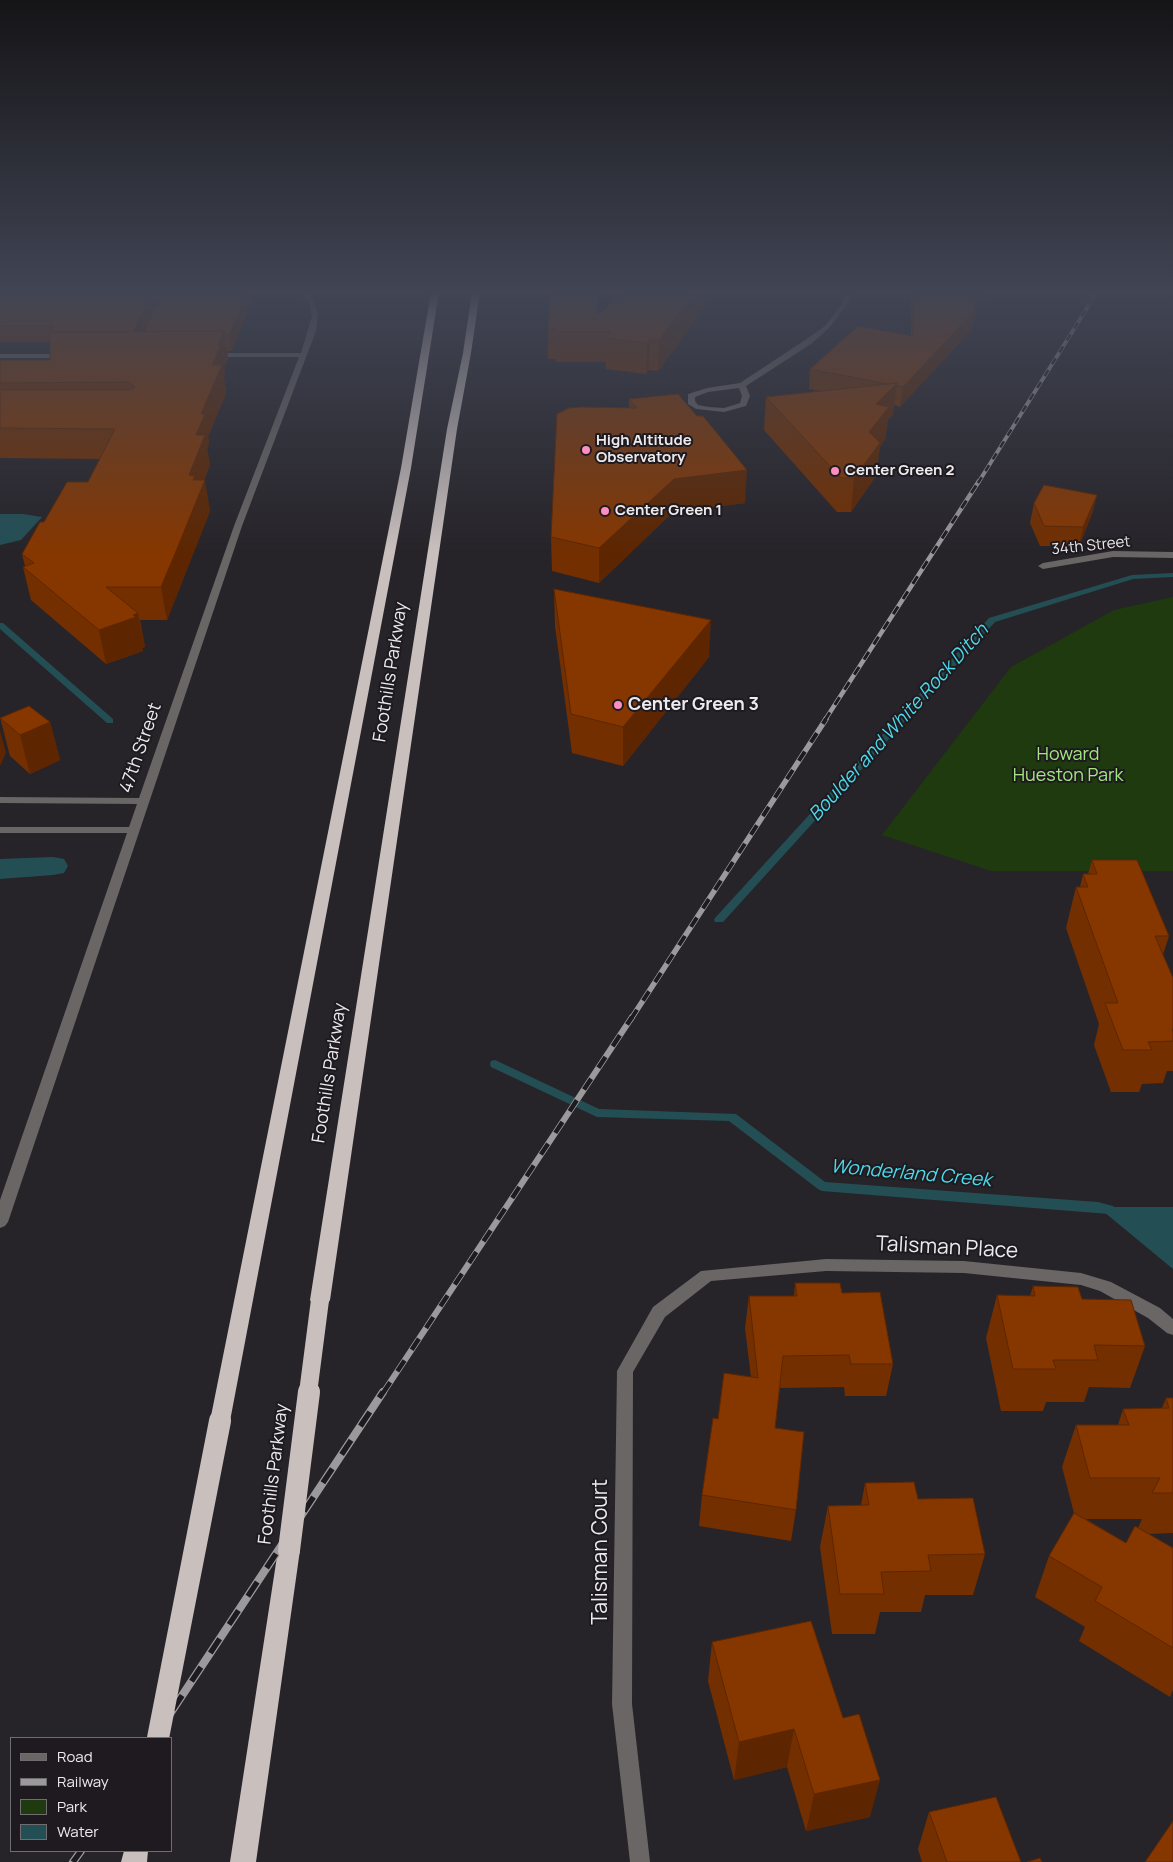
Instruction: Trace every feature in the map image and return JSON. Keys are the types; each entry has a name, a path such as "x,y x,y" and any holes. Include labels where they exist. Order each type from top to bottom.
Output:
{"highway":[{"name":"Foothills Parkway","path":"158,1737 406,468 421,379"},
{"name":"Foothills Parkway","path":"243,1862 289,1550 320,1300 449,448 462,379"}],"street":[{"name":"47th Street","path":"0,1222 5,1195 238,526 295,379"},
{"path":"742,385 746,396 743,404 737,407 724,410 708,409 696,407 691,402 692,396 707,390 742,385 751,379"},
{"name":"34th Street","path":"1043,566 1113,554 1173,555"},
{"path":"0,800 143,801"},
{"path":"0,830 133,830"},
{"name":"Talisman Place","path":"707,1275 826,1265 964,1267 1081,1279 1105,1286 1154,1313 1173,1328"},
{"name":"Talisman Court","path":"640,1862 622,1704 625,1371 659,1312 707,1275"}],"green space":[{"name":"Howard Hueston Park","path":"1173,597 1173,871 991,871 882,835 1011,667 1114,610"}],"water":[{"path":"0,514 23,514 42,517 21,540 0,545"},
{"path":"1098,1207 1173,1207 1173,1269"}],"building":[{"path":"0,379 216,379 201,414 205,414 196,435 205,435 189,475 195,476 193,480 205,480 161,587 106,587 138,613 133,615 136,617 99,630 23,567 34,563 22,554 40,522 44,522 67,482 88,482 115,429 0,428 0,390 129,390 135,387 129,382 0,383"},
{"path":"861,379 911,379 903,387 896,385 897,383 887,384"},
{"path":"897,383 876,404 889,407 869,432 880,443 854,478 841,478 766,397"},
{"path":"678,394 697,416 703,416 747,470 674,479 599,548 551,537 557,414 569,408 581,407 637,408 629,399"},
{"path":"1044,485 1097,495 1083,527 1044,526 1034,503"},
{"path":"554,589 711,620 623,727 571,714"},
{"path":"29,706 50,722 20,735 0,718"},
{"path":"1092,860 1137,860 1169,936 1155,936 1173,978 1173,1041 1148,1042 1152,1050 1123,1050 1105,1003 1118,1003 1076,887 1088,887 1083,874 1097,874"},
{"path":"795,1283 840,1283 842,1293 880,1292 893,1364 851,1364 849,1355 783,1356 775,1428 804,1432 796,1510 702,1495 713,1418 718,1419 724,1373 758,1378 749,1296 797,1296"},
{"path":"1033,1286 1078,1287 1082,1299 1131,1300 1145,1346 1094,1345 1098,1360 1053,1360 1056,1369 1013,1369 997,1295 1035,1296"},
{"path":"1166,1398 1173,1398 1173,1493 1152,1493 1160,1478 1090,1478 1076,1425 1129,1425 1123,1409 1169,1408"},
{"path":"914,1482 918,1499 973,1498 985,1554 928,1555 931,1571 881,1572 884,1594 840,1594 828,1506 869,1505 865,1483"},
{"path":"1074,1513 1126,1543 1135,1526 1173,1548 1173,1648 1095,1601 1102,1587 1049,1556"},
{"path":"811,1621 843,1718 859,1714 880,1780 814,1794 794,1729 739,1742 712,1642"},
{"path":"996,1797 1021,1862 947,1862 929,1812"},
{"path":"1173,1821 1173,1862 1145,1862"},
{"path":"1040,1858 1042,1862 1027,1862"}],"waterway":[{"name":"Boulder and White Rock Ditch","path":"719,920 992,620 1132,577 1173,575"},
{"name":"Wonderland Creek","path":"0,625 110,721"},
{"name":"Boulder and White Rock Ditch","path":"0,869 53,866"},
{"name":"Wonderland Creek","path":"495,1064 597,1113 732,1117 822,1186 1109,1209"}],"railway":[{"path":"978,483 1043,379"},
{"path":"825,720 979,481"},
{"path":"631,1019 826,719"},
{"path":"383,1393 632,1017"},
{"path":"155,1737 383,1392"},
{"path":"73,1862 80,1852"}],"place":[{"name":"High Altitude Observatory","path":"586,450"},
{"name":"Center Green 2","path":"835,471"},
{"name":"Center Green 1","path":"605,511"},
{"name":"Center Green 3","path":"618,705"}]}
